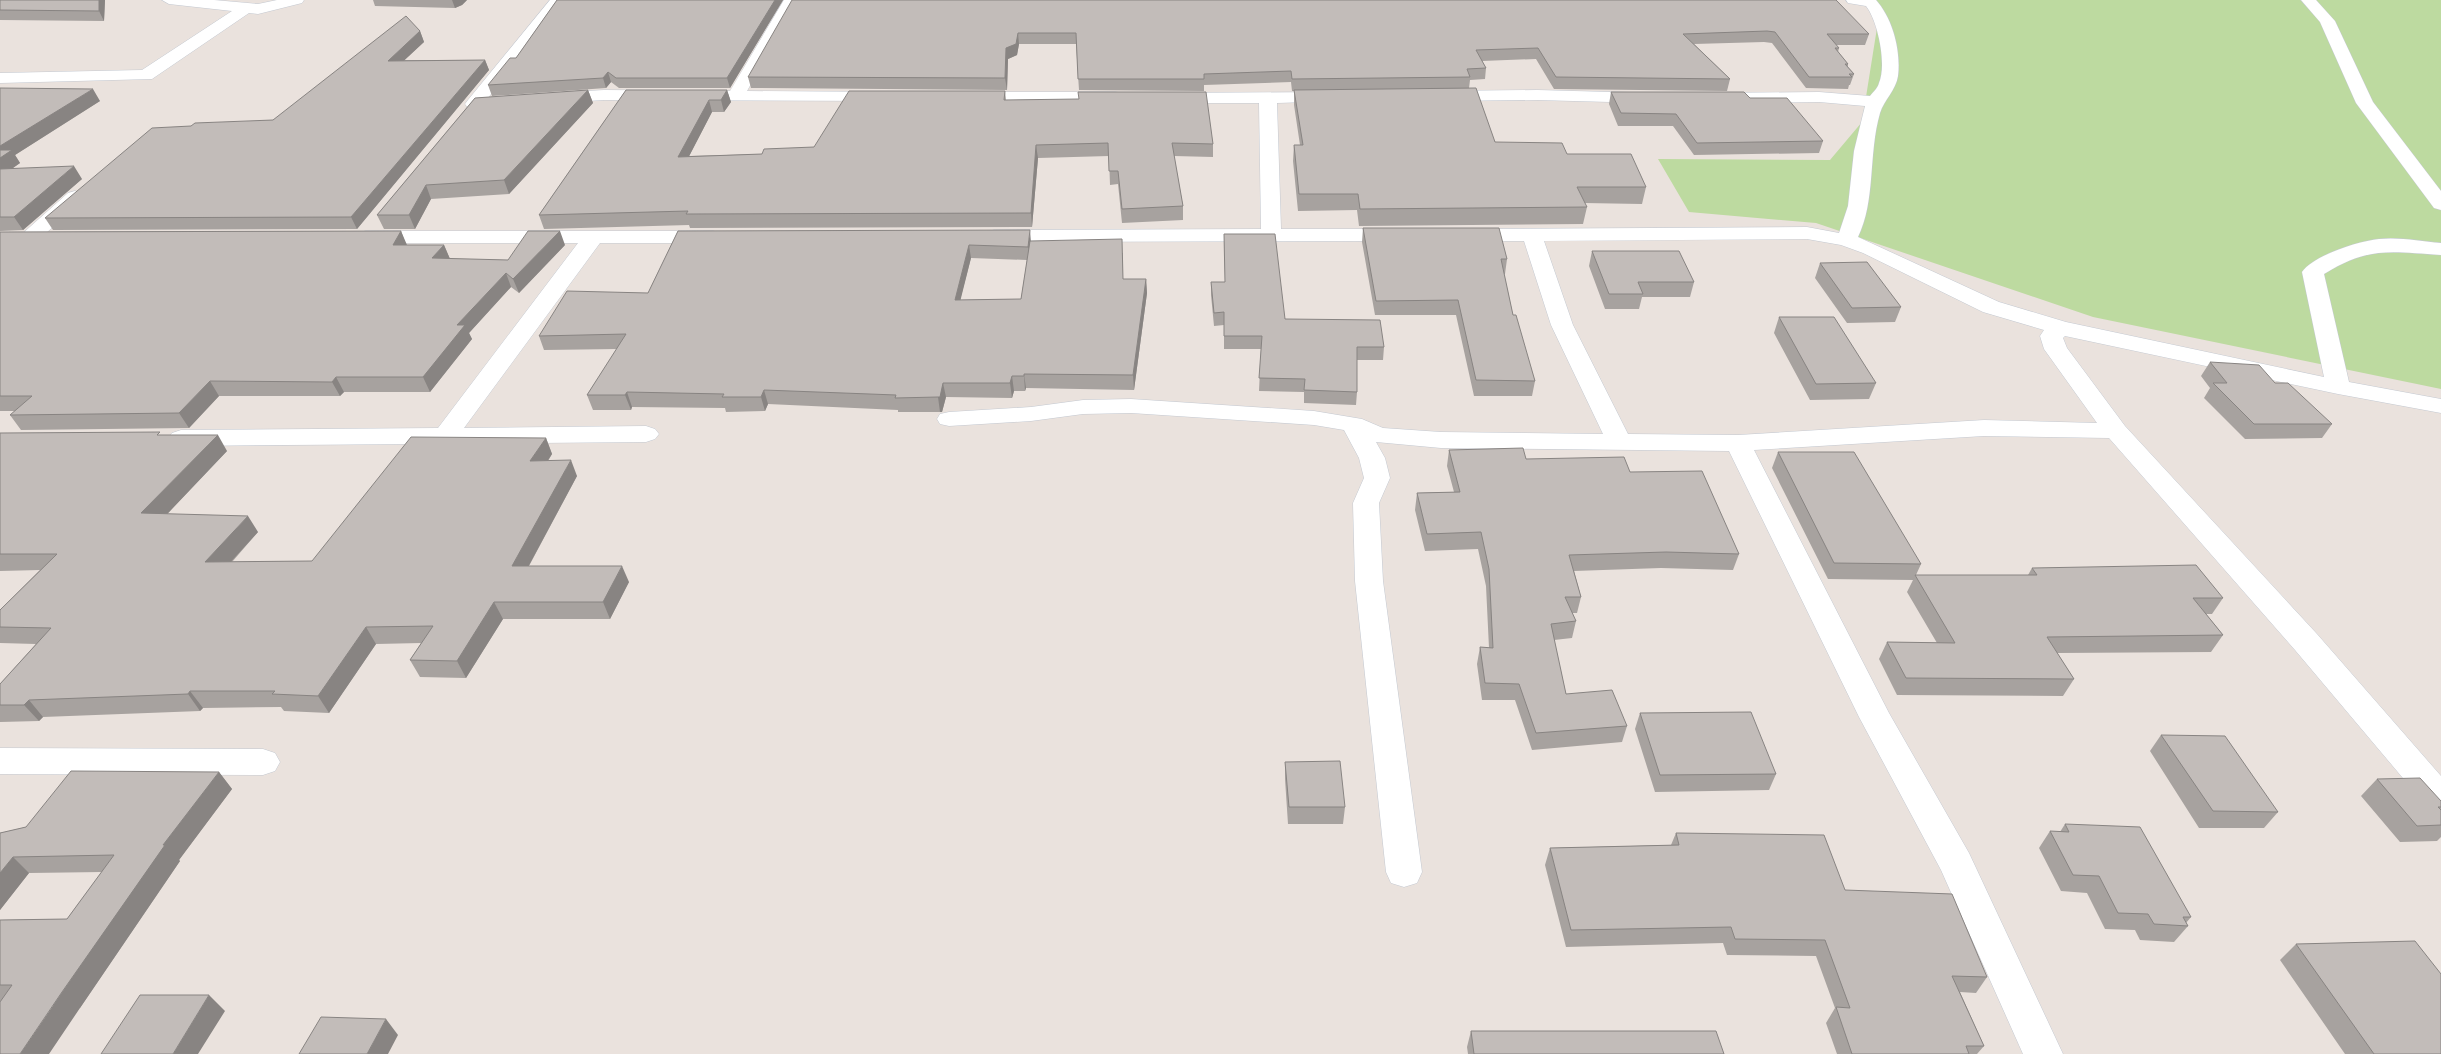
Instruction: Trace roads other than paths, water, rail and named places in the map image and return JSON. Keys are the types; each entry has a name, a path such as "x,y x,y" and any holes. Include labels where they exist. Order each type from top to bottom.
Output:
{"street":[{"path":"169,0 246,8 268,8 297,0"},
{"path":"463,118 558,0"},
{"path":"1846,240 1856,222 1860,203 1862,152 1875,102 1888,82 1885,28 1878,10 1871,1 1853,0"},
{"path":"2308,0 2327,22 2365,103 2441,204"},
{"path":"736,96 790,1 809,2"},
{"path":"0,78 146,74 246,8"},
{"path":"1427,96 1537,94 1666,98"},
{"path":"536,99 604,95 896,97"},
{"path":"956,97 1133,98"},
{"path":"1152,98 1348,97"},
{"path":"1695,98 1819,97 1875,102"},
{"path":"1268,98 1270,235"},
{"path":"474,104 502,101"},
{"path":"59,238 20,238 89,185"},
{"path":"362,232 593,238 733,237"},
{"path":"972,236 1807,233 1846,240 1870,249 1991,307 2061,328 2441,406"},
{"path":"1532,234 1562,325 1619,441"},
{"path":"447,434 593,238"},
{"path":"2338,386 2313,272 2337,257 2379,245 2441,248"},
{"path":"2061,328 2051,336 2056,349 2116,431 2306,642 2441,799"},
{"path":"949,419 1031,414 1083,407 1131,406 1314,418 1353,424 1378,435 1441,440 1738,443 1984,428 2116,431"},
{"path":"1353,424 1372,458 1377,478 1366,503 1369,581 1404,872"},
{"path":"159,438 447,434 646,434"},
{"path":"1738,443 1875,717 1956,864 2043,1054"},
{"path":"0,761 263,762"}]}
